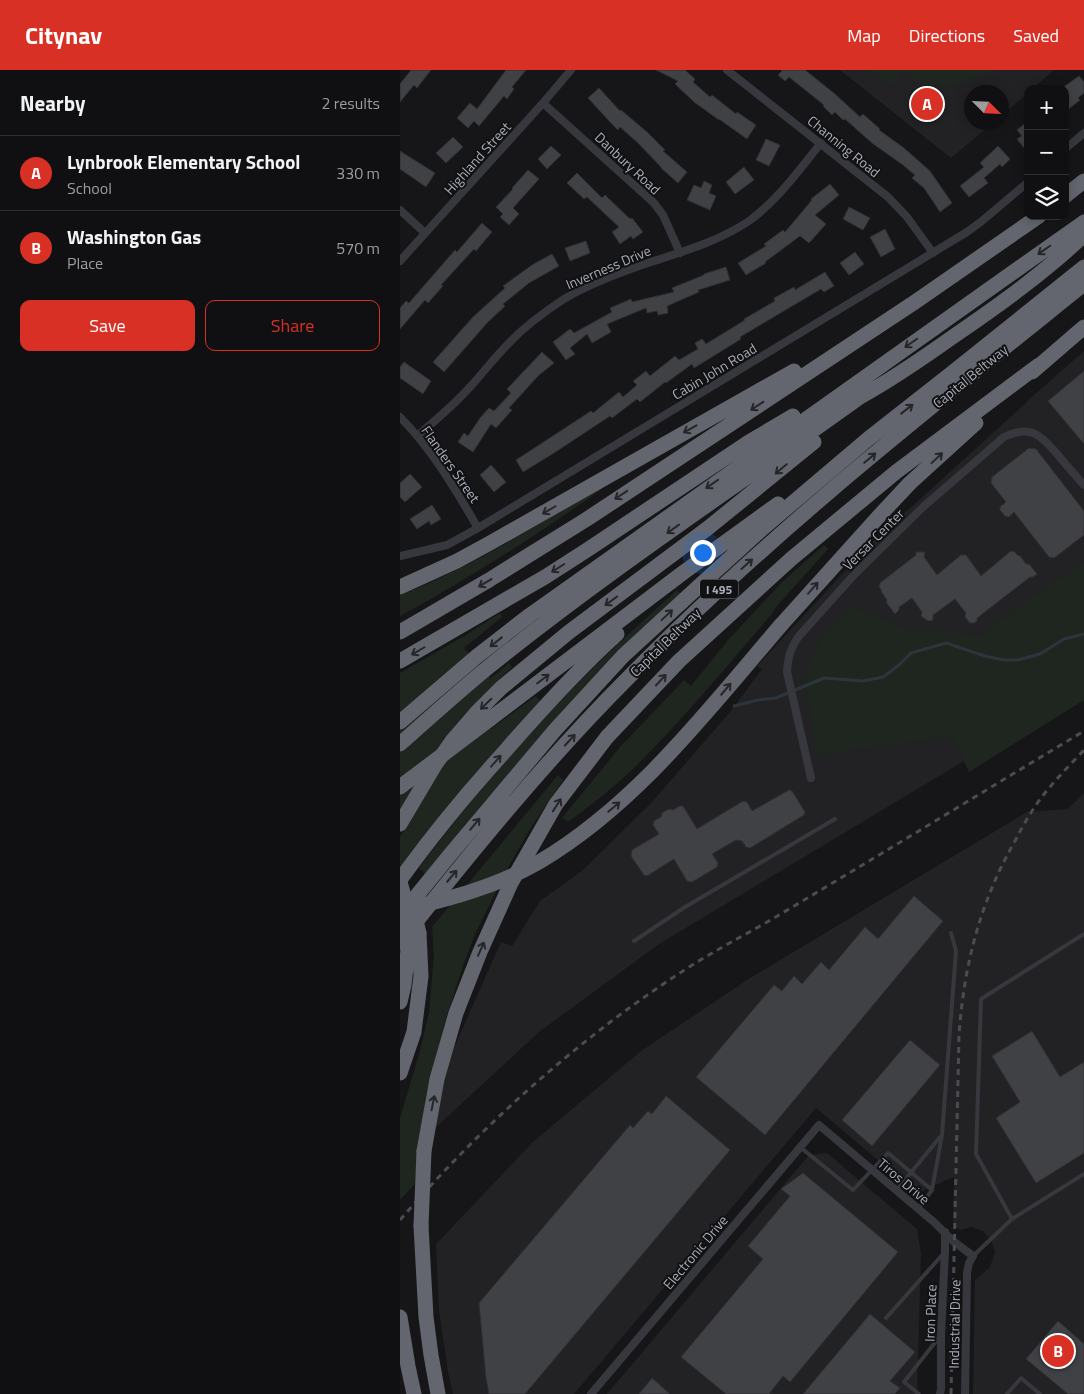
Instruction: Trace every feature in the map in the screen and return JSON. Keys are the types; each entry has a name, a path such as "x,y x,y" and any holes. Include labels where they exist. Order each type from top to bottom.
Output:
{"highway":[{"path":"1069,193 1084,181"},
{"path":"400,632 489,580 587,519 915,302 1033,220"},
{"path":"400,722 476,657 538,609 1084,222"},
{"path":"400,744 484,671 581,596 860,398 886,383 998,306 1084,235"},
{"path":"400,917 537,752 623,656 763,528 868,439 1084,267"},
{"name":"Capital Beltway","path":"404,946 445,885 536,777 626,679 682,624 801,516 915,420 1084,284"},
{"path":"400,587 457,561 490,543 915,302"},
{"path":"400,910 448,899 494,883 537,862 580,835 622,800 661,762 832,566 910,484 1039,365 1084,327"},
{"path":"400,661 545,576 749,442 880,365"},
{"path":"438,1394 430,1355 426,1317 421,1226 424,1151 437,1079 456,1013 480,952 511,883 556,804 607,737 679,661 791,559 896,472 1039,365"},
{"path":"400,824 435,765 452,741 502,688 569,632 708,528 886,383"},
{"path":"400,787 684,572 868,439"},
{"path":"400,1002 404,985 407,907 400,881 426,843 542,708 602,648 684,572"},
{"path":"400,748 425,721"},
{"path":"400,873 411,898 419,933 421,976 414,1032 400,1073"},
{"path":"400,1317 414,1394"}],"street":[{"name":"Highland Street","path":"400,261 544,103 571,70"},
{"name":"Channing Road","path":"728,70 888,197 907,217 933,253"},
{"name":"Danbury Road","path":"544,103 654,203 663,215 680,253"},
{"path":"1069,146 1084,133"},
{"name":"Inverness Drive","path":"417,436 452,406 507,344 540,316 588,287 723,235 754,217 784,189 821,143"},
{"name":"Cabin John Road","path":"400,556 447,545 478,528 967,232 1024,185"},
{"path":"400,210 425,233"},
{"name":"Flanders Street","path":"400,417 417,436 450,481 478,528"},
{"name":"Versar Center","path":"811,778 787,672 788,660 792,647 799,636 853,576 923,507 1004,437 1016,431 1039,435 1084,485"},
{"name":"Electronic Drive","path":"591,1394 819,1125"},
{"name":"Tiros Drive","path":"819,1125 973,1256"},
{"name":"Iron Place","path":"940,1394 942,1389 941,1334 946,1251 945,1232"},
{"name":"Industrial Drive","path":"965,1394 967,1273 973,1256"}],"lane":[{"path":"634,941 685,907 835,819"},
{"path":"918,1209 932,1190 942,1135 956,951 951,933"},
{"path":"1012,1219 976,1154 980,999 1084,934"},
{"path":"896,1191 942,1135"},
{"path":"800,1148 853,1190 888,1154 932,1190"},
{"path":"973,1256 1012,1219 1084,1174"},
{"path":"886,1318 946,1251"},
{"path":"919,1394 904,1382 941,1334"},
{"path":"1007,1394 1021,1378 1040,1394"}],"shaded area":[{"path":"840,70 1054,70 1037,85 1024,85 1024,96 1009,109 1009,85 964,85 964,130 985,130 951,158"},
{"path":"871,70 996,70 974,81 948,86 932,85 903,72 894,86"},
{"path":"1084,351 1084,689 659,944 539,1032 431,1132 437,1102 453,1050 501,942 512,946 540,901 582,871 652,802 730,712 762,669 757,666 866,548"},
{"path":"601,487 602,489 578,506 503,556 400,616 400,595 477,559"},
{"path":"824,545 828,549 703,694 651,751 618,783 577,816 568,822 562,818 620,747 684,680 691,686 728,640 782,582"},
{"path":"1084,563 1084,700 969,772 952,737 893,743 817,756 805,670 827,633 852,607 911,630 943,631 978,638 1041,591"},
{"path":"677,590 682,594 486,800 425,874 419,868 478,793 520,745 596,665"},
{"path":"500,613 502,617 464,648 491,678 509,663 512,667 485,693 443,740 400,809 400,673"},
{"path":"536,696 540,701 476,772 400,868 400,837 434,778 479,720 491,729"},
{"path":"558,775 563,780 530,829 510,864 476,932 464,963 445,1021 427,1090 415,1184 400,1200 400,1118 420,1051 429,1012 434,956 432,927"},
{"path":"1084,793 1084,1394 973,1394 975,1280 990,1267 995,1252 991,1240 983,1231 971,1227 960,1230 953,1225 954,1177 917,1193 816,1108 574,1394 453,1394 439,1310 436,1244 533,1142 641,1051 747,980 1027,812 1068,809"},
{"path":"827,1153 917,1229 921,1254 917,1394 607,1394 809,1155"}],"building":[{"path":"411,70 431,70 417,88 414,85 400,102 400,84"},
{"path":"506,70 526,70 512,87 514,89 507,99 504,96 479,126 474,121 468,128 457,118 470,103 477,109"},
{"path":"656,70 685,70 695,79 693,82 710,97 712,95 736,114 737,112 756,125 747,139 694,102 675,84 678,81"},
{"path":"781,70 805,70 860,117 863,114 879,130 904,148 930,171 952,203 940,212 924,188 912,178 915,175 872,143 845,119 843,120 835,112 832,115 824,105 789,77 785,81 778,75"},
{"path":"1079,76 1084,82 1084,93 1078,98 1080,100 1069,109 1069,85 1066,85"},
{"path":"599,88 620,111 647,132 665,150 663,151 687,172 678,183 620,127 618,130 588,98"},
{"path":"1024,124 1024,148 1017,139 1022,136 1017,130"},
{"path":"453,137 463,147 446,163 436,153"},
{"path":"766,139 780,145 769,166 756,160"},
{"path":"551,146 561,155 547,169 538,159"},
{"path":"998,146 1010,159 1002,167 1000,164 984,178 988,183 969,197 960,186 984,167 980,163"},
{"path":"400,151 435,173 426,187 400,169"},
{"path":"744,167 754,180 735,194 726,182"},
{"path":"528,170 539,179 513,208 519,214 509,225 500,217 503,214 496,207"},
{"path":"577,173 602,198 605,195 630,219 632,218 643,232 633,239 631,236 620,244 612,232 619,227 587,197 584,199 567,183"},
{"path":"704,181 712,185 709,193 716,196 710,210 687,200 694,185 701,188"},
{"path":"830,184 839,195 815,215 826,224 809,243 800,236 766,263 746,275 738,263 766,246 764,244 783,230 785,232 811,199"},
{"path":"849,207 870,218 863,230 843,219"},
{"path":"482,223 492,232 476,251 474,249 441,285 443,286 428,303 425,300 400,329 400,308 406,301 409,303 455,250 457,252"},
{"path":"885,229 895,249 881,257 870,237"},
{"path":"586,241 590,253 570,261 565,248"},
{"path":"855,252 864,264 849,275 840,263"},
{"path":"552,254 559,266 529,283 503,304 505,306 487,323 444,372 433,362 473,317 505,288 503,286 532,265"},
{"path":"726,267 730,280 698,290 699,292 667,306 668,313 658,315 657,311 647,313 646,308 607,324 611,332 592,343 587,334 570,348 575,354 566,360 553,342 570,329 574,333 612,312 610,308 631,299 632,302 674,292 672,288"},
{"path":"825,272 834,286 824,292 821,289 740,337 741,339 694,368 692,364 640,402 637,399 612,418 610,416 523,472 516,460 591,411 593,413 619,392 623,397 637,385 633,381 646,371 650,376 675,356 679,360 698,349 695,343 702,339 706,344 775,301 774,298 794,287 795,290"},
{"path":"542,352 554,363 538,376 509,408 512,410 496,428 491,424 473,452 458,442 464,433 468,436 489,408 494,411 511,393 507,389"},
{"path":"404,362 431,381 423,394 400,378 400,367"},
{"path":"1084,371 1084,444 1048,401"},
{"path":"1029,448 1036,449 1084,511 1084,535 1054,558 1049,557 1014,512 1009,517 1005,516 1000,507 1006,502 991,483 992,477"},
{"path":"491,465 506,482 494,492 480,475"},
{"path":"410,474 422,487 405,502 400,497 400,483"},
{"path":"432,505 441,519 431,525 429,521 417,529 410,519"},
{"path":"1011,551 1020,556 1037,574 1030,577 977,618 977,621 974,623 970,623 965,617 966,613 955,599 933,615 933,620 928,621 921,616 922,612 912,598 899,607 895,614 886,602 887,600 879,587 880,583 916,555 916,552 925,552 924,557 937,575 961,555 966,555 981,576"},
{"path":"789,790 792,791 805,812 804,815 750,848 746,847 742,841 736,840 712,854 718,863 717,867 692,882 687,881 674,859 647,876 644,875 631,856 632,850 659,834 653,825 654,821 669,809 673,810 683,806 697,829 743,801 747,802 752,811"},
{"path":"914,896 943,921 765,1135 696,1077 774,985 782,991 794,976 802,984 821,962 829,970 865,927 878,939"},
{"path":"1032,1031 1060,1077 1084,1062 1084,1153 1036,1183 996,1118 1020,1102 992,1056"},
{"path":"910,1040 940,1065 872,1146 842,1120"},
{"path":"666,1096 730,1150 525,1394 489,1394 479,1303 630,1125 633,1128 648,1111 652,1114"},
{"path":"803,1173 898,1252 790,1382 783,1376 769,1394 726,1394 681,1357 763,1259 748,1246 790,1196 781,1189"},
{"path":"870,1314 915,1352 890,1381 900,1388 895,1394 803,1394"},
{"path":"1058,1321 1084,1344 1084,1394 1068,1394 1026,1359"},
{"path":"652,1378 670,1394 639,1394"}],"waterway":[{"path":"734,706 776,698 824,678 863,681 883,677 911,653 946,643 985,656 1004,660 1018,660 1040,654 1064,639 1084,634"}],"railway":[{"path":"400,1220 449,1166 501,1114 584,1042 640,1000 699,961 776,917 1084,731"},
{"path":"951,1394 959,1035 961,1009 970,959 983,911 992,887 1020,832 1041,798 1084,750"}],"place":[{"name":"Lynbrook Elementary School","path":"927,104"},
{"name":"Washington Gas","path":"1058,1351"}]}
